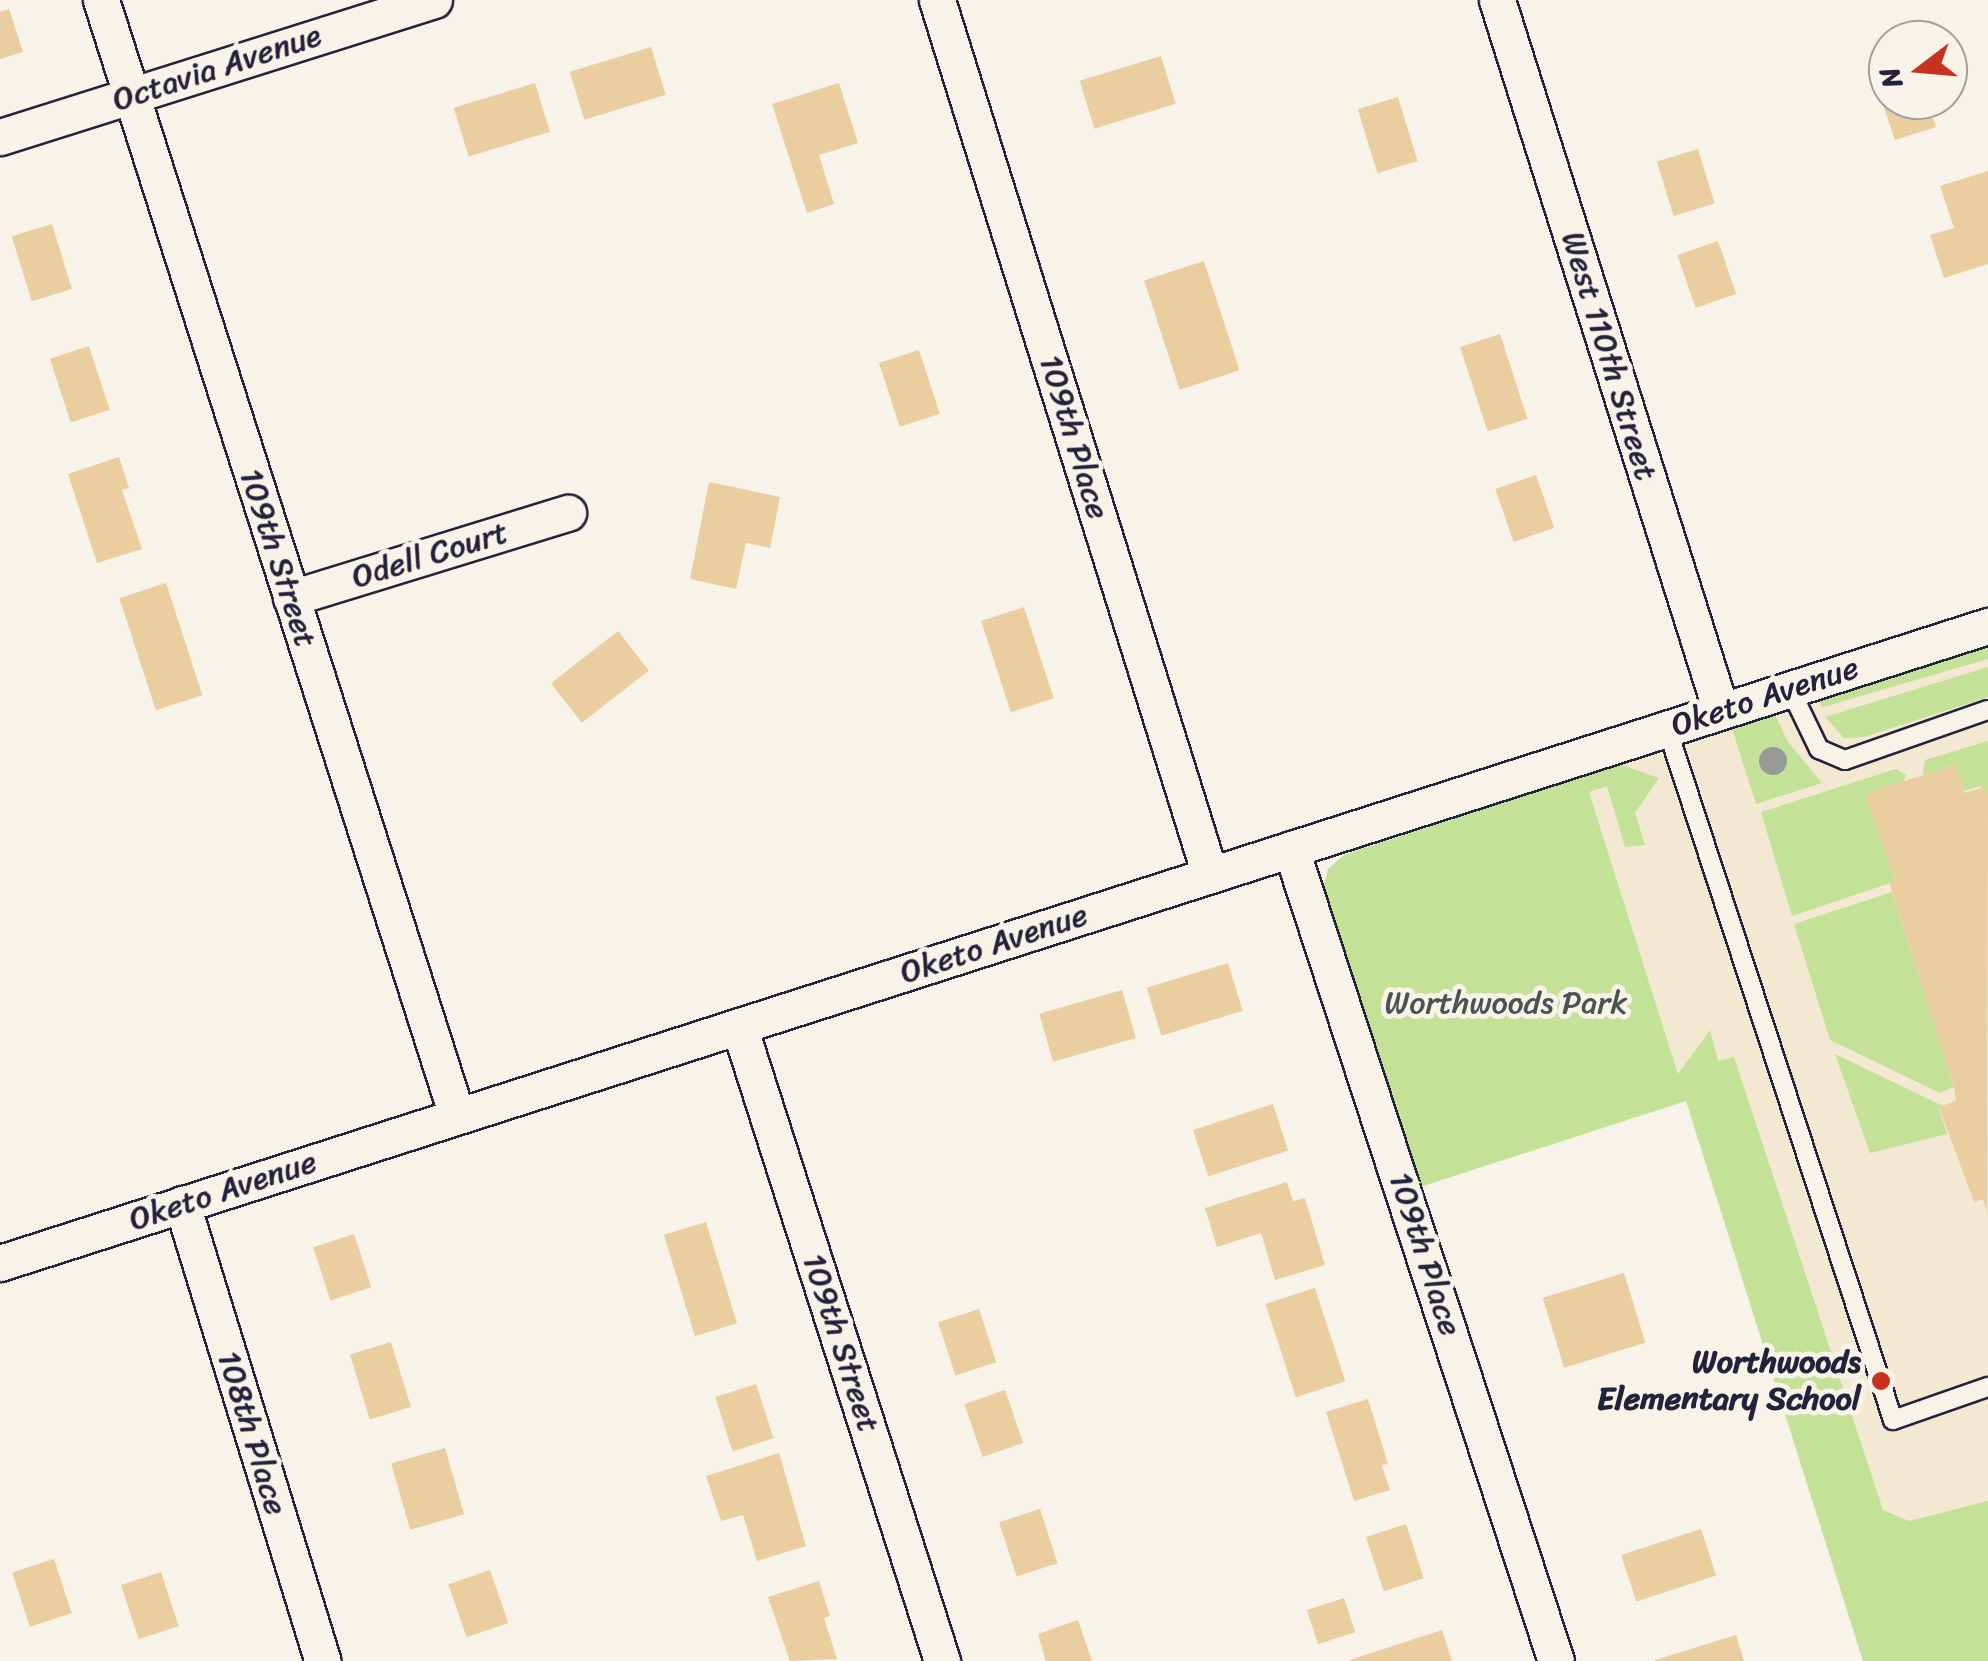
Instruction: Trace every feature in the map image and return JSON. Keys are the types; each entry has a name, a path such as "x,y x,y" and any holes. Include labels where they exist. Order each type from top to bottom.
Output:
{"street":[{"name":"109th Street","path":"100,0 457,1116"},
{"name":"Octavia Avenue","path":"0,137 434,0"},
{"name":"109th Place","path":"937,0 1210,874"},
{"name":"West 110th Street","path":"1497,0 1721,711"},
{"name":"Odell Court","path":"291,598 568,513"},
{"name":"Oketo Avenue","path":"0,1263 1988,626"},
{"name":"109th Place","path":"1290,849 1556,1661"},
{"name":"109th Street","path":"739,1026 942,1661"},
{"name":"108th Place","path":"182,1204 323,1661"}],"lane":[{"path":"1790,689 1819,749 1845,760 1988,710"},
{"path":"1667,728 1892,1420 1988,1387"}],"shaded area":[{"name":"Worthwoods Elementary School","path":"1988,636 1988,1661 1863,1661 1581,767"}],"green space":[{"path":"1988,634 1988,659 1823,707 1818,699 1818,694"},
{"path":"1988,667 1988,697 1864,737 1844,738 1825,717"},
{"path":"1773,710 1788,742 1822,783 1756,804 1729,719"},
{"path":"1988,741 1988,796 1980,786 1964,791 1955,765 1923,775 1925,760"},
{"name":"Worthwoods Park","path":"1619,764 1659,778 1635,813 1645,845 1625,847 1607,786 1589,792 1678,1074 1710,1030 1718,1061 1734,1057 1883,1510 1909,1521 1988,1501 1988,1661 1863,1661 1686,1101 1417,1188 1328,911 1323,887 1328,869 1344,855"},
{"path":"1896,769 1906,775 1904,781 1865,793 1896,881 1792,916 1761,812"},
{"path":"1892,892 1954,1087 1940,1093 1830,1040 1794,924"},
{"path":"1835,1054 1943,1106 1939,1108 1947,1134 1870,1153"}],"building":[{"path":"9,9 23,52 0,59 0,12"},
{"path":"651,47 666,95 584,120 570,72"},
{"path":"1161,56 1176,104 1094,129 1080,81"},
{"path":"535,83 550,132 469,157 454,108"},
{"path":"839,83 858,143 819,155 834,204 807,213 772,104"},
{"path":"1398,97 1418,161 1377,173 1358,109"},
{"path":"1888,120 1934,120 1936,127 1895,140"},
{"path":"1698,149 1715,204 1674,216 1657,162"},
{"path":"1988,171 1988,264 1944,278 1930,235 1954,228 1940,186"},
{"path":"52,224 72,289 32,301 12,236"},
{"path":"1718,241 1736,294 1696,308 1677,255"},
{"path":"1204,261 1240,370 1180,390 1144,280"},
{"path":"1500,334 1528,419 1488,432 1460,347"},
{"path":"89,346 110,410 71,422 50,359"},
{"path":"919,350 940,414 900,427 879,363"},
{"path":"119,457 129,488 122,490 142,549 97,563 68,474"},
{"path":"1536,475 1554,528 1514,542 1495,489"},
{"path":"709,482 780,497 770,548 746,543 736,589 690,579"},
{"path":"166,583 202,695 156,710 119,598"},
{"path":"1024,607 1054,698 1011,712 981,621"},
{"path":"618,631 649,670 582,723 551,683"},
{"path":"1956,765 1964,793 1985,787 1988,796 1987,1212 1983,1199 1974,1202 1939,1107 1956,1101 1954,1087 1889,882 1896,881 1865,793"},
{"path":"1228,963 1243,1011 1161,1036 1147,988"},
{"path":"1122,990 1136,1038 1053,1062 1039,1014"},
{"path":"1273,1104 1288,1151 1208,1177 1193,1130"},
{"path":"1287,1182 1293,1201 1305,1198 1325,1265 1275,1280 1261,1233 1217,1247 1205,1208"},
{"path":"706,1222 737,1323 695,1336 664,1235"},
{"path":"354,1234 371,1287 330,1301 313,1247"},
{"path":"1624,1273 1645,1343 1564,1368 1543,1298"},
{"path":"1315,1288 1345,1381 1296,1397 1266,1304"},
{"path":"979,1309 996,1362 955,1376 938,1322"},
{"path":"391,1342 411,1407 370,1420 350,1355"},
{"path":"756,1384 774,1438 733,1451 715,1397"},
{"path":"1005,1390 1023,1443 983,1457 964,1404"},
{"path":"1368,1399 1388,1464 1382,1465 1390,1490 1354,1501 1326,1412"},
{"path":"445,1448 464,1514 410,1530 391,1463"},
{"path":"779,1453 806,1546 757,1561 743,1515 721,1521 706,1476"},
{"path":"1040,1509 1058,1563 1017,1576 999,1522"},
{"path":"1406,1524 1424,1578 1384,1591 1366,1537"},
{"path":"1701,1529 1716,1576 1636,1602 1621,1555"},
{"path":"54,1559 72,1613 30,1627 12,1573"},
{"path":"490,1570 508,1623 467,1637 448,1584"},
{"path":"161,1572 179,1626 139,1639 121,1585"},
{"path":"819,1581 830,1616 824,1618 837,1659 790,1661 768,1597"},
{"path":"1344,1598 1355,1632 1318,1644 1307,1610"},
{"path":"1078,1620 1092,1661 1046,1661 1038,1634"},
{"path":"1442,1630 1452,1661 1350,1661 1350,1660"},
{"path":"1736,1635 1744,1661 1655,1661 1655,1660"}],"place":[{"name":"Worthwoods Elementary School","path":"1881,1381"}]}
